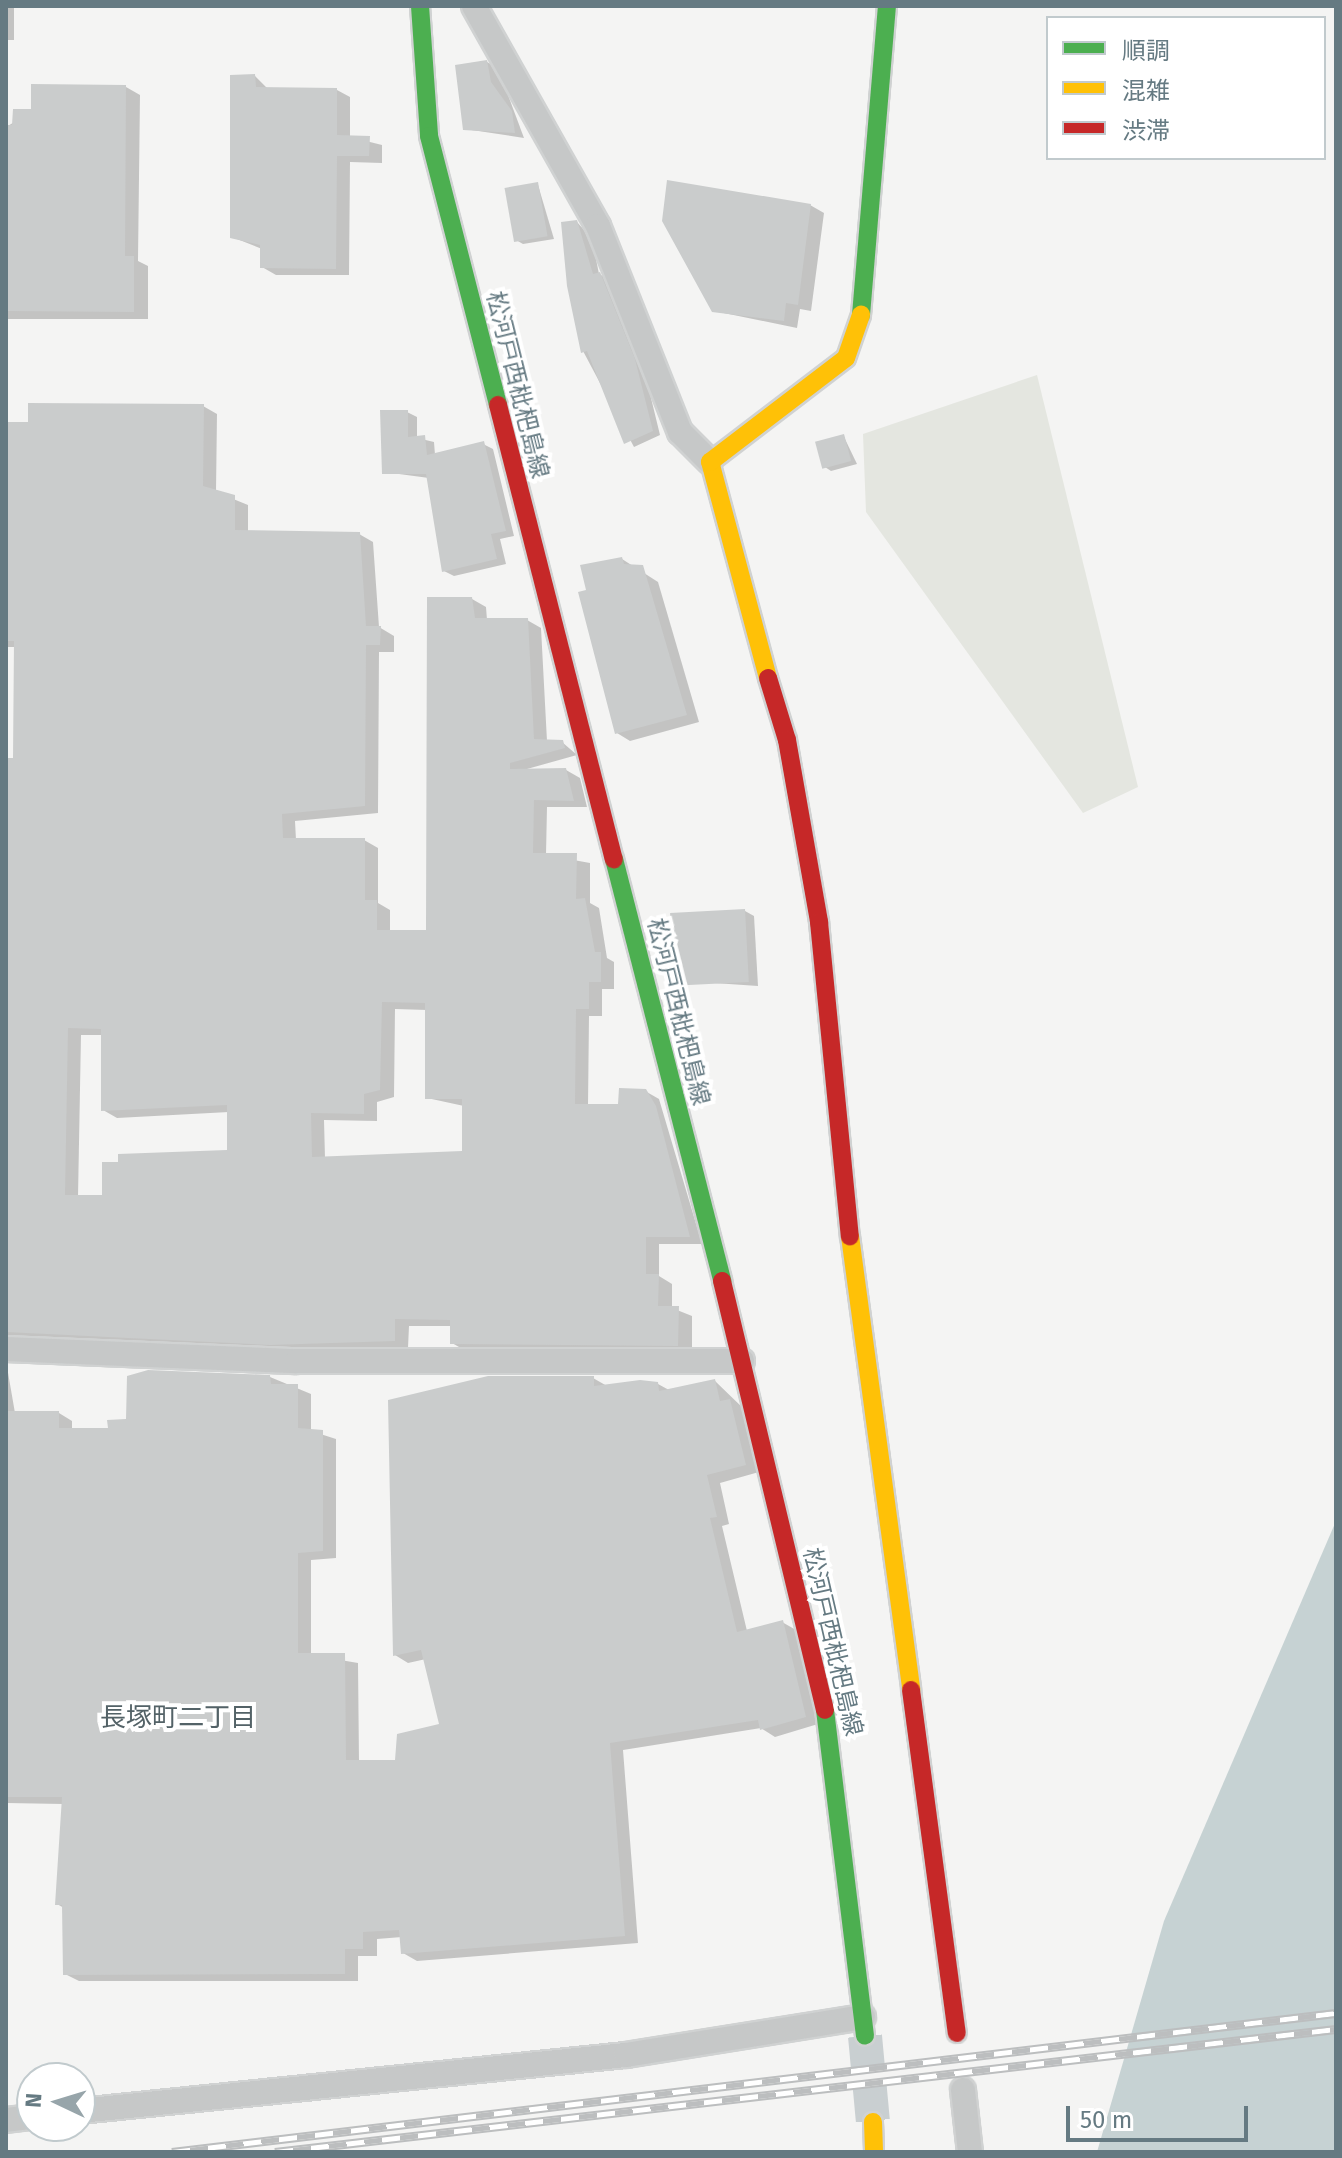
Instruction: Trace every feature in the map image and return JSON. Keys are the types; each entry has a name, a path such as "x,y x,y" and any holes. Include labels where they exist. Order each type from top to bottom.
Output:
{"street":[{"name":"松河戸西枇杷島線","path":"420,6 429,136 742,1361 829,1729 864,2027"},
{"path":"474,6 598,226 680,432 710,462 715,500 787,740 819,922 841,1168 957,2033"},
{"path":"710,462 846,358 864,307 887,6"},
{"path":"6,1349 297,1361 742,1361"},
{"path":"96,2109 626,2055 864,2027"},
{"path":"963,2090 970,2152"},
{"path":"866,2151 873,2122"}],"shaded area":[{"path":"1037,375 1138,787 1083,813 866,512 863,434"},
{"path":"1336,1521 1336,2152 1097,2152 1164,1921"}],"building":[{"path":"487,60 491,82 512,111 515,133 463,130 455,65"},
{"path":"255,74 256,87 337,88 337,135 370,136 369,156 337,156 336,269 260,268 260,245 230,238 230,75"},
{"path":"31,84 126,85 125,256 134,256 134,312 6,311 6,125 12,125 13,109 31,109"},
{"path":"667,180 811,204 798,305 786,303 784,321 712,312 662,221"},
{"path":"538,182 548,236 514,242 505,188"},
{"path":"577,220 593,274 600,272 635,359 653,431 624,444 587,351 581,353 567,286 561,222"},
{"path":"28,403 204,404 203,486 235,495 235,530 360,532 366,626 381,626 380,645 366,645 365,806 282,814 283,838 365,838 365,900 377,900 377,930 426,930 427,597 472,597 475,618 528,618 534,739 563,740 565,748 510,763 510,769 566,768 574,801 534,800 533,853 577,853 576,899 585,898 595,952 601,952 601,982 589,982 589,1009 576,1009 575,1104 618,1104 619,1088 646,1089 656,1106 690,1237 646,1237 646,1274 659,1274 658,1306 679,1306 678,1346 450,1344 450,1320 395,1319 395,1341 270,1345 6,1332 6,758 13,758 14,641 6,641 6,422 28,422","holes":["382,1002 425,1003 425,1099 462,1099 462,1151 312,1157 311,1113 364,1114 364,1094 380,1090","68,1028 101,1029 101,1111 227,1105 227,1150 118,1154 118,1162 102,1162 102,1195 65,1195"]},
{"path":"380,410 408,410 408,437 425,435 427,455 484,441 506,531 491,534 497,559 442,572 426,474 382,474"},
{"path":"844,434 851,461 822,469 815,442"},
{"path":"622,557 624,564 643,565 687,715 615,734 578,592 586,590 580,565"},
{"path":"745,909 749,982 674,986 670,913"},
{"path":"148,1370 270,1375 271,1384 298,1384 298,1428 323,1430 323,1551 298,1553 298,1653 345,1653 346,1760 395,1760 397,1734 439,1724 421,1650 393,1656 388,1400 488,1376 594,1376 594,1386 640,1380 658,1382 659,1391 715,1379 720,1401 730,1399 746,1465 707,1475 717,1517 710,1518 737,1632 783,1620 806,1717 760,1730 758,1720 610,1743 625,1936 401,1954 399,1930 363,1932 363,1949 345,1949 345,1974 63,1975 62,1905 55,1905 62,1797 6,1797 6,1411 59,1411 59,1428 108,1428 107,1420 126,1419 127,1376"}],"tunnel":[{"path":"865,2036 873,2122"}],"railway":[{"path":"172,2152 1336,2013"},
{"path":"275,2152 1336,2029"}],"traffic: fast":[{"path":"420,6 429,136 498,405"},
{"path":"861,315 887,6"},
{"path":"614,859 722,1281"},
{"path":"825,1710 865,2036"}],"traffic: slow":[{"path":"768,678 710,462 846,358 861,315"},
{"path":"850,1236 911,1690"},
{"path":"873,2122 874,2152"}],"traffic: jam":[{"path":"498,405 614,859"},
{"path":"768,678 787,740 819,922 850,1236"},
{"path":"722,1281 825,1710"},
{"path":"911,1690 957,2033"}],"district":[{"name":"長塚町二丁目","path":"178,1718"}]}
